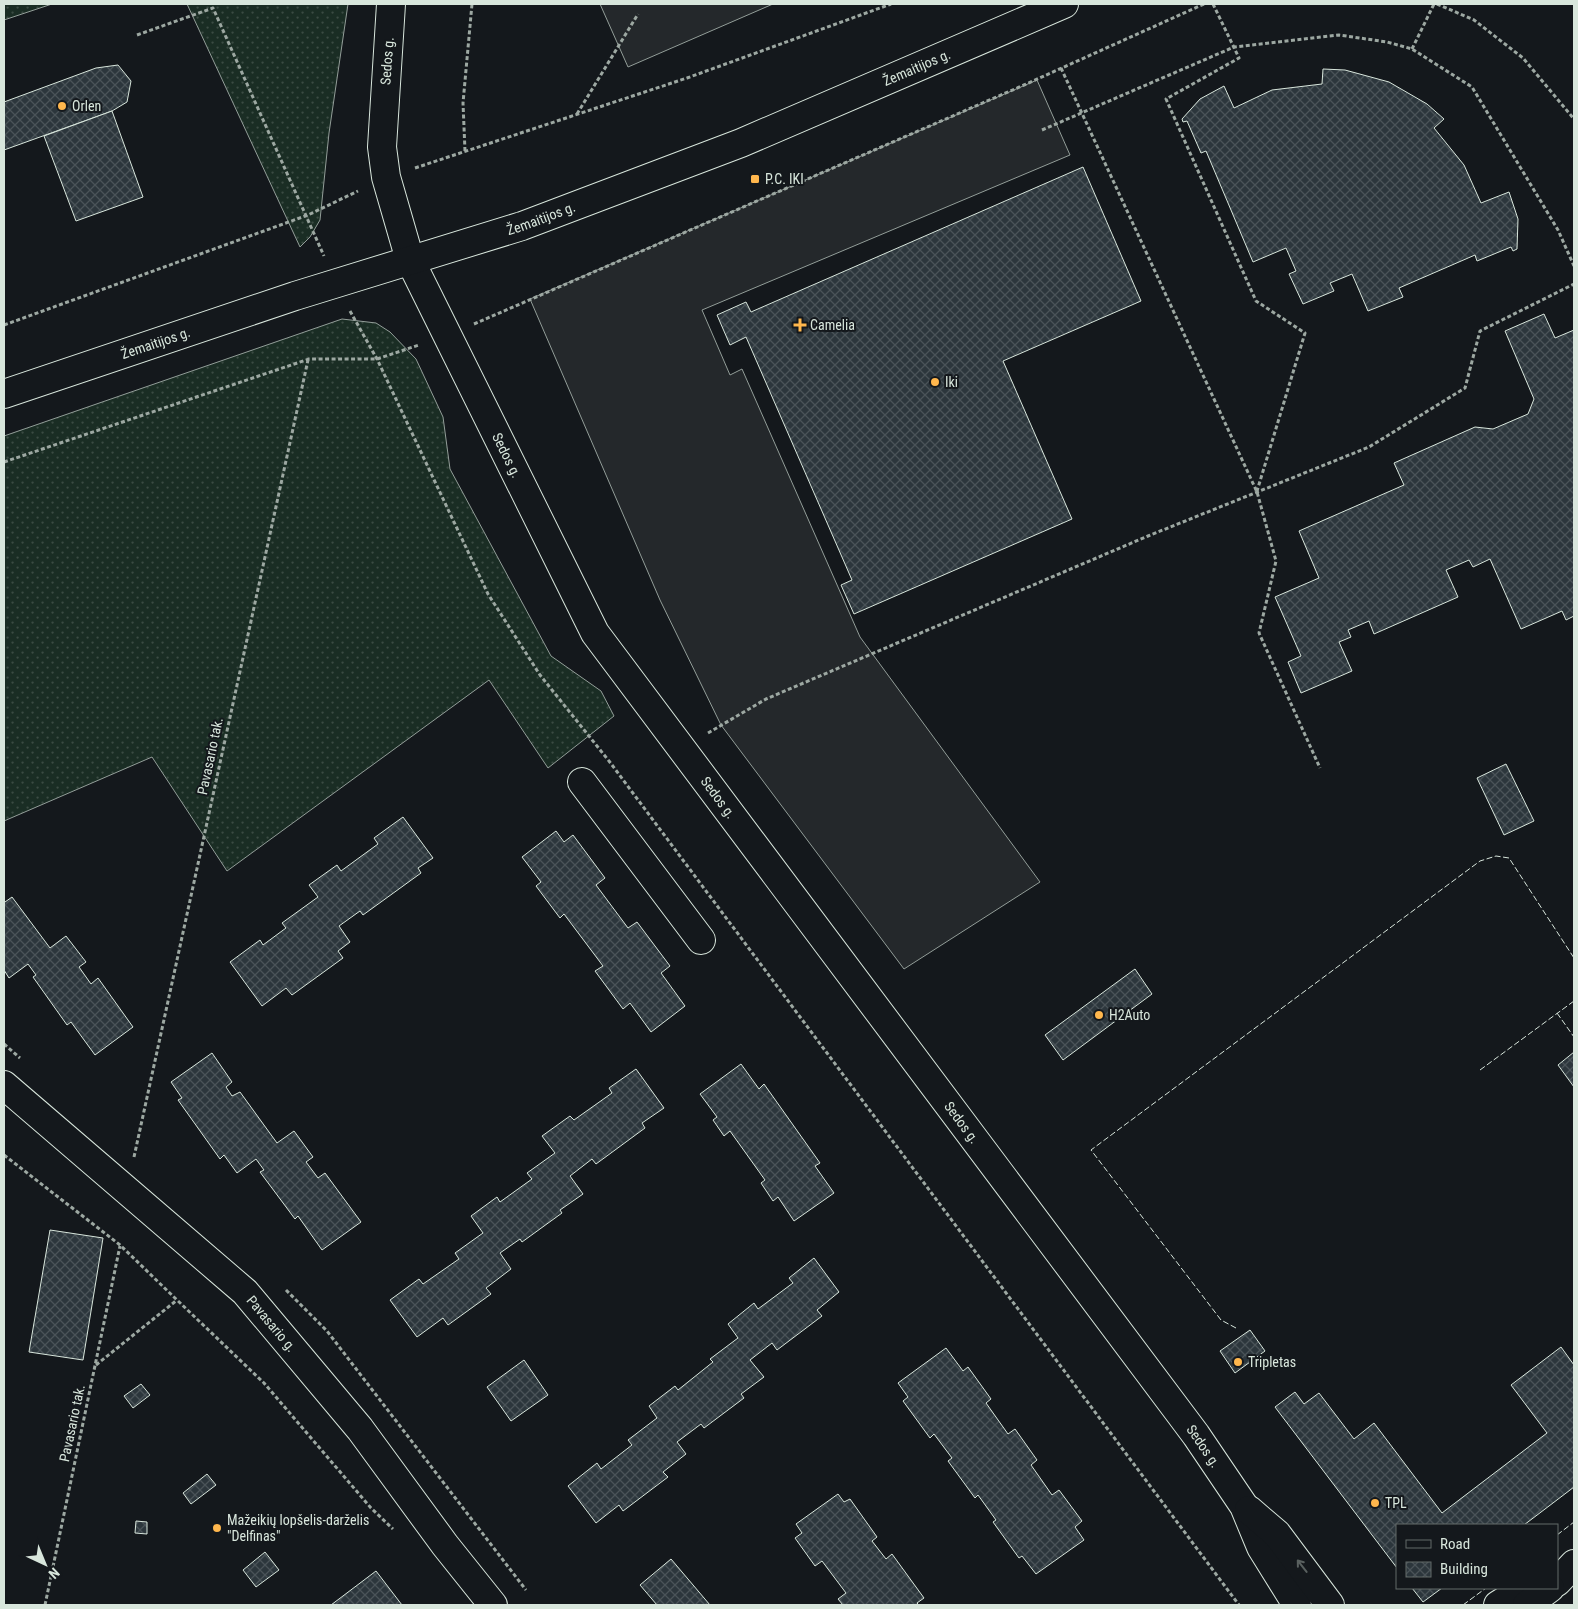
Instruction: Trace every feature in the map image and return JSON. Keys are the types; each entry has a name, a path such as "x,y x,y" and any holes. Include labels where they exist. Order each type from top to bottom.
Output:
{"street":[{"name":"Sedos g.","path":"391,4 382,146 386,177 410,260 595,633 1190,1427 1244,1506 1261,1547 1297,1605"},
{"name":"Žemaitijos g.","path":"4,394 335,283 522,226 742,143 1064,4"},
{"path":"582,782 700,940"},
{"name":"Pavasario g.","path":"4,1085 245,1292 360,1429 493,1605"},
{"name":"Sedos g.","path":"1244,1506 1277,1534 1330,1605"},
{"path":"1558,1567 1574,1558"},
{"path":"1558,1581 1574,1564"},
{"path":"1498,1605 1523,1589"},
{"path":"1527,1605 1549,1589"}],"path":[{"path":"465,151 463,103 472,4"},
{"path":"4,325 308,215 386,177 687,78 891,4"},
{"path":"4,462 309,359 377,359 447,336 1062,68 1204,4"},
{"path":"1213,4 1238,58 1166,99 1256,301 1305,334 1257,492"},
{"path":"1412,49 1435,4 1474,20 1523,58 1574,119"},
{"path":"137,35 213,8 308,215 335,283 377,359 488,594 540,675 609,761 1239,1605"},
{"path":"576,114 638,14"},
{"path":"1042,130 1234,47 1339,35 1387,42 1412,49 1472,88 1558,230 1574,266"},
{"path":"1062,68 1257,492 1276,562 1259,633 1320,768"},
{"path":"682,748 766,699 1148,536 1369,447 1465,388 1480,331 1574,284"},
{"name":"Pavasario tak.","path":"134,1157 309,359"},
{"path":"4,1155 120,1246 264,1383 371,1508 399,1534"},
{"name":"Pavasario tak.","path":"45,1605 120,1246"},
{"path":"95,1366 176,1300"}],"green space":[{"path":"4,4 52,4 4,20"},
{"path":"187,4 348,4 329,133 320,220 310,237 300,247"},
{"path":"342,319 376,323 390,332 416,359 443,417 450,469 551,656 601,691 614,716 548,768 489,680 227,871 152,757 4,821 4,436"}],"shaded area":[{"path":"600,4 773,4 628,67"},
{"path":"1037,80 1070,155 702,310 730,375 742,369 860,637 1040,882 904,969 721,725 660,600 530,299"}],"building":[{"name":"Orlen","path":"118,65 131,81 127,102 112,111 4,150 4,102 96,68"},
{"path":"1323,69 1345,70 1389,82 1427,104 1444,119 1434,128 1464,165 1481,203 1509,192 1518,219 1517,249 1513,251 1511,247 1477,261 1475,255 1399,288 1403,297 1368,311 1352,274 1330,283 1334,291 1303,304 1289,274 1296,271 1286,248 1253,262 1206,151 1201,153 1187,121 1183,122 1182,119 1200,99 1224,86 1234,108 1272,90 1322,84"},
{"path":"112,111 143,197 76,221 44,136"},
{"path":"1083,167 1141,301 1003,361 1072,519 854,614 841,585 852,580 746,337 730,345 717,315 746,302 751,312"},
{"path":"1544,314 1555,338 1574,330 1574,616 1566,620 1562,611 1521,629 1490,559 1473,567 1469,560 1446,570 1458,597 1374,634 1369,621 1348,630 1351,637 1339,642 1352,671 1301,693 1288,662 1301,656 1275,597 1319,578 1299,531 1404,485 1394,463 1475,427 1493,429 1528,414 1534,399 1505,331"},
{"path":"1506,764 1534,821 1504,835 1477,778"},
{"path":"403,817 433,858 418,868 421,873 363,915 360,911 339,926 350,942 338,951 343,958 292,995 286,988 262,1006 230,962 260,940 263,945 286,928 282,923 318,897 309,885 337,865 341,871 378,844 374,838"},
{"path":"556,831 564,842 573,835 605,878 596,885 628,928 637,922 670,966 661,973 685,1006 651,1032 630,1003 623,1009 595,971 603,966 564,914 560,918 536,886 541,882 522,857"},
{"path":"12,897 50,948 66,936 86,962 79,967 91,984 98,978 133,1027 95,1055 71,1022 67,1025 33,977 36,975 28,964 9,978 4,970 4,900 5,902"},
{"name":"H2Auto","path":"1135,969 1152,994 1063,1060 1045,1035"},
{"path":"1574,1052 1574,1087 1558,1065"},
{"path":"212,1053 232,1082 226,1087 232,1096 240,1092 277,1143 294,1131 313,1157 306,1162 318,1178 325,1173 361,1222 322,1250 298,1216 295,1219 260,1172 264,1170 256,1159 237,1173 224,1155 220,1159 178,1100 182,1098 171,1082"},
{"path":"741,1064 759,1089 764,1084 820,1163 815,1166 834,1193 794,1221 778,1197 773,1201 761,1183 765,1180 730,1131 724,1136 713,1120 717,1117 700,1094"},
{"path":"636,1069 664,1108 642,1123 645,1128 596,1164 592,1159 570,1176 583,1194 560,1210 562,1213 522,1242 520,1239 500,1253 511,1269 486,1288 491,1294 448,1325 443,1318 417,1337 390,1300 419,1279 423,1284 459,1259 455,1253 483,1233 471,1216 497,1197 500,1202 532,1179 527,1173 555,1153 542,1136 570,1116 574,1120 612,1093 609,1088"},
{"path":"50,1230 103,1238 83,1360 29,1352"},
{"path":"814,1258 839,1292 817,1310 822,1316 777,1350 772,1343 750,1360 764,1377 741,1394 744,1398 704,1428 701,1424 677,1442 686,1454 663,1472 668,1477 623,1511 619,1505 596,1523 568,1486 597,1463 601,1469 632,1445 628,1440 657,1418 649,1406 675,1386 678,1390 713,1362 710,1359 738,1338 728,1324 754,1303 758,1309 793,1283 789,1278"},
{"name":"Tripletas","path":"1250,1330 1265,1351 1235,1373 1220,1351"},
{"path":"1561,1347 1574,1365 1574,1487 1525,1524 1396,1524 1396,1567 1275,1407 1295,1392 1304,1404 1319,1393 1354,1439 1374,1423 1442,1513 1547,1433 1511,1385"},
{"path":"946,1348 963,1371 968,1367 991,1399 986,1403 1008,1434 1015,1429 1037,1460 1031,1465 1052,1495 1059,1490 1082,1521 1075,1527 1084,1540 1036,1574 1022,1556 1019,1558 993,1522 996,1520 978,1495 975,1498 948,1461 952,1458 934,1434 930,1438 903,1401 908,1397 898,1383"},
{"path":"524,1360 548,1395 511,1421 487,1387"},
{"path":"141,1384 150,1395 133,1408 124,1396"},
{"path":"207,1474 216,1485 191,1504 183,1493"},
{"path":"838,1494 844,1502 850,1499 877,1537 872,1541 886,1559 892,1554 924,1598 917,1603 919,1605 843,1605 838,1599 846,1593 822,1561 815,1566 795,1538 802,1533 796,1524"},
{"path":"136,1521 147,1522 147,1534 135,1533"},
{"path":"265,1552 279,1570 256,1587 243,1570"},
{"path":"671,1559 710,1605 657,1605 640,1585"},
{"path":"376,1571 402,1605 331,1605"},
{"path":"1413,1589 1441,1589 1423,1602"}],"fence":[{"path":"1236,1328 1221,1320 1091,1150 1480,861 1496,856 1509,858 1574,958"},
{"path":"1480,1070 1574,1001"},
{"path":"1557,1013 1574,1037"},
{"path":"1558,1534 1574,1522"},
{"path":"1463,1605 1485,1589"}],"place":[{"name":"Orlen","path":"62,106"},
{"name":"P.C. IKI","path":"755,179"},
{"name":"Camelia","path":"800,325"},
{"name":"Iki","path":"935,382"},
{"name":"H2Auto","path":"1099,1015"},
{"name":"Tripletas","path":"1238,1362"},
{"name":"TPL","path":"1375,1503"},
{"name":"Mažeikių lopšelis-darželis \"Delfinas\"","path":"217,1528"}]}
